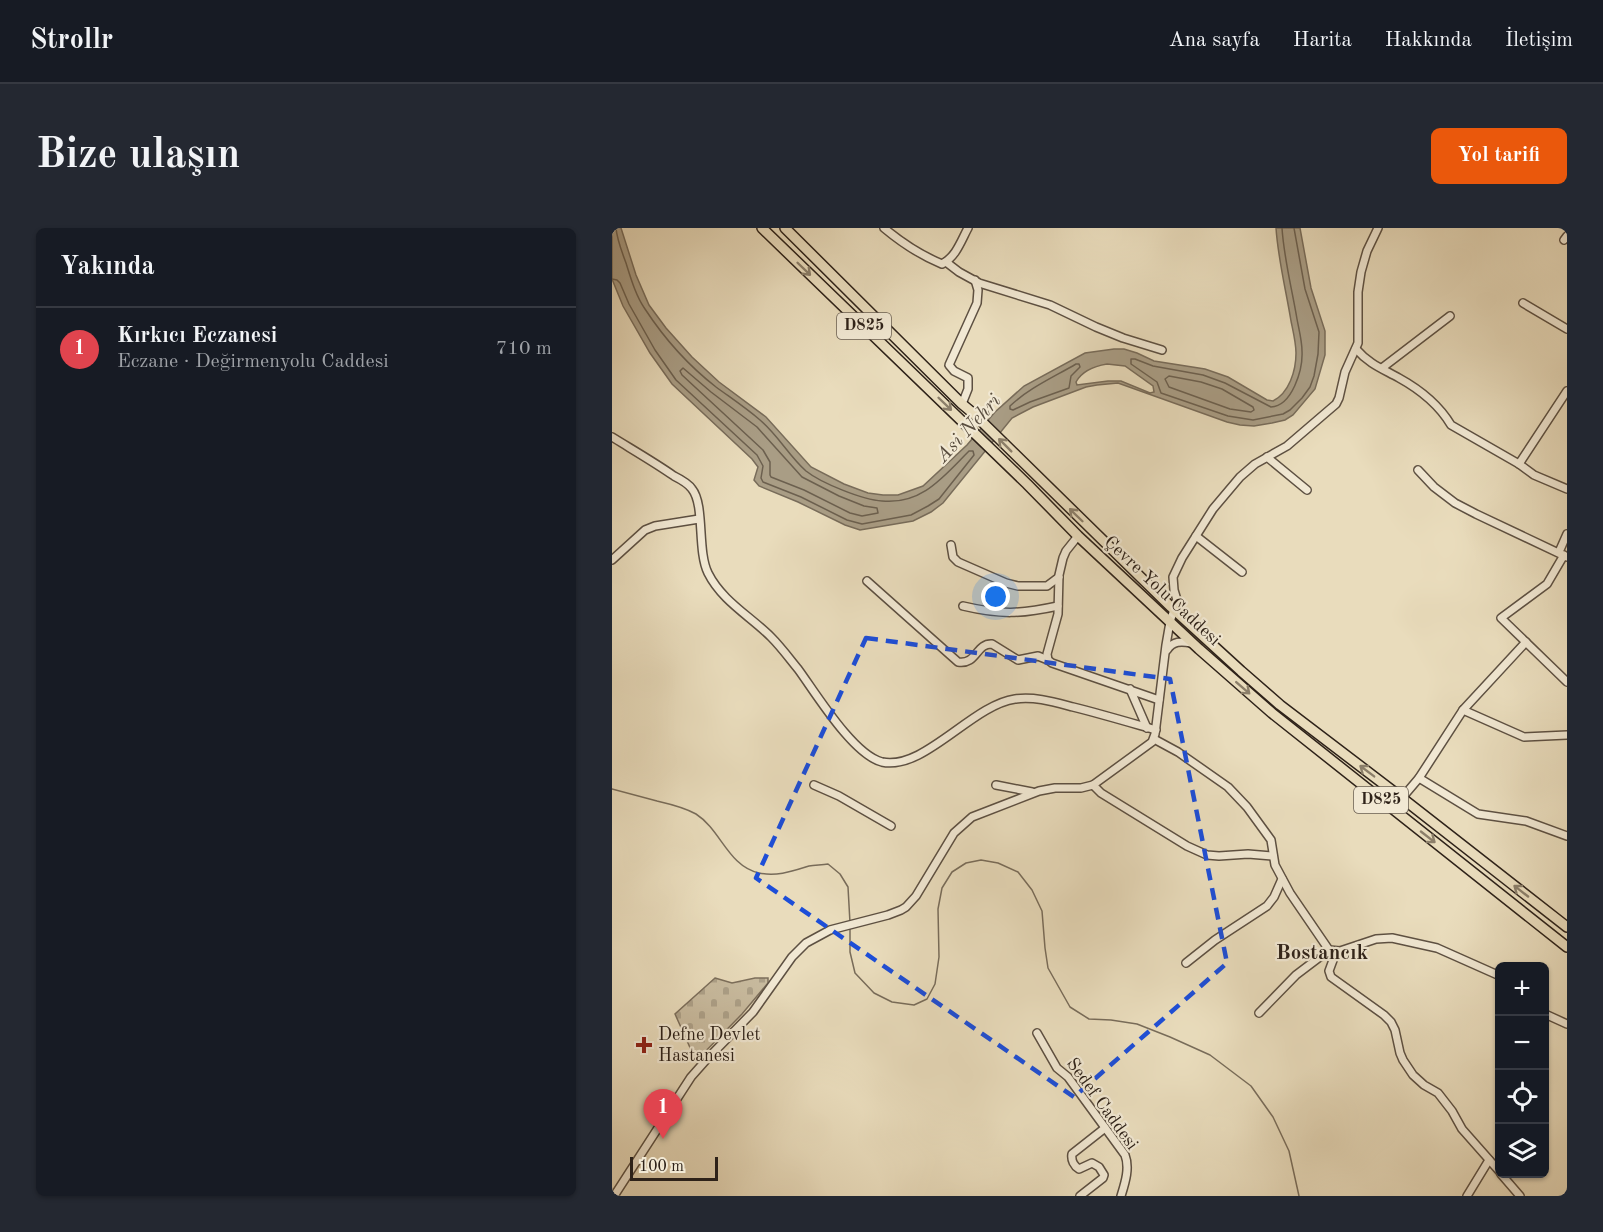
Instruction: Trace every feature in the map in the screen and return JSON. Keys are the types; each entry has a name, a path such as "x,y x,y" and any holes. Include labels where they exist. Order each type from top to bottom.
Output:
{"highway":[{"name":"Çevre Yolu Caddesi","path":"762,228 966,424 1078,536 1193,643 1272,713 1567,947"},
{"name":"Çevre Yolu Caddesi","path":"785,228 1204,639 1280,705 1567,927"}],"street":[{"path":"884,228 906,246 942,264 956,251 968,228"},
{"path":"614,1196 691,1077 753,1012 792,957 806,943 830,930 901,910 916,896 948,841 959,827 978,814 1034,792 1093,785 1149,746 1156,730 1165,652 1170,622 1177,600 1173,577 1182,558 1213,509 1232,485 1247,470 1287,446 1336,404 1341,393 1345,372 1356,349 1359,336 1358,292 1361,272 1366,252 1378,228"},
{"path":"946,262 975,280 1050,305 1105,331 1162,350"},
{"path":"962,404 968,389 968,378 954,371 949,365 977,303 978,290 975,280"},
{"path":"1523,303 1567,329"},
{"path":"1382,368 1450,316"},
{"path":"1356,349 1366,360 1416,388 1445,415 1451,425 1534,475 1567,489"},
{"path":"1519,464 1567,391"},
{"path":"612,437 693,489 698,505 704,561 718,590 779,646 855,744 875,759 896,762 911,758 939,743 992,706 1014,699 1054,702 1156,730"},
{"path":"1266,457 1307,490"},
{"path":"1419,470 1434,487 1455,503 1563,555"},
{"path":"612,560 645,531 655,526 699,519"},
{"path":"1567,534 1563,555 1547,584 1501,618 1567,682"},
{"path":"1048,660 1047,654 1058,614 1059,578 1063,558 1078,536"},
{"path":"1196,536 1242,572"},
{"path":"951,544 953,557 958,562 1006,583 1018,586 1047,586 1059,578"},
{"path":"867,581 958,662 965,663 971,660 983,646 992,644 1018,660 1038,656 1159,700"},
{"path":"963,606 993,613 1022,613 1058,606"},
{"path":"1165,652 1171,645 1181,641 1193,643"},
{"path":"1402,798 1419,778 1462,710 1526,642"},
{"path":"1130,689 1147,728"},
{"path":"1462,710 1524,737 1567,735"},
{"path":"1154,739 1186,757 1233,791 1269,836 1275,865 1282,879 1297,905 1333,951 1329,971 1331,976 1391,1022 1400,1053 1413,1075 1438,1093 1462,1129 1495,1168"},
{"path":"1419,778 1478,814 1526,821 1567,836"},
{"path":"814,785 839,796 891,826"},
{"path":"996,785 1034,792"},
{"path":"1093,785 1101,793 1187,846 1207,855 1273,856"},
{"path":"1186,963 1215,940 1267,906 1282,879"},
{"path":"1259,1013 1296,975 1333,951 1376,939 1392,938 1437,948 1495,974"},
{"path":"1549,1016 1567,1024"},
{"name":"Sedef Caddesi","path":"1037,1033 1057,1068 1068,1077 1125,1155 1127,1162 1121,1196"},
{"path":"1080,1196 1104,1175 1099,1167 1092,1163 1077,1168 1072,1154 1105,1128"},
{"path":"1467,1196 1488,1160"},
{"path":"1504,1178 1520,1196"}],"highlighted area":[{"path":"866,638 1170,679 1227,963 1074,1097 756,878"}],"green space":[{"path":"715,978 732,983 768,978 768,983 742,1014 696,1061 675,1014"}],"water":[{"path":"612,228 621,228 636,275 649,305 692,357 719,382 766,417 811,467 844,484 868,493 883,495 898,495 923,486 967,445 995,412 1024,386 1085,353 1124,349 1154,361 1205,369 1228,377 1267,400 1273,401 1279,397 1290,381 1295,367 1296,353 1276,228 1300,228 1311,288 1325,331 1325,355 1315,389 1293,415 1285,420 1254,426 1227,422 1118,383 1086,387 1033,407 1012,418 943,503 931,512 913,521 860,530 759,486 754,480 758,467 752,459 672,384 650,353 623,306 612,279","holes":["1107,364 1125,366 1153,386 1154,392 1150,393 1121,381 1077,385 1076,382 1082,375 1094,368"]}],"waterway":[{"path":"612,789 677,806 696,814 705,821 740,863 759,873 779,874 809,866 828,864 840,874 848,887 850,923"},
{"path":"850,927 850,952 855,973 874,993 892,1002 914,1005 927,999 935,984 939,957 938,909 942,888 952,872 966,863 981,860 998,863 1018,872 1032,890 1042,911 1048,968 1070,1007 1089,1019 1137,1024 1170,1037 1210,1055 1251,1086 1273,1117 1289,1151 1299,1196"}],"place":[{"name":"Defne Devlet Hastanesi","path":"644,1045"},
{"name":"Kırkıcı Eczanesi","path":"663,1139"}],"district":[{"name":"Bostancık","path":"1322,953"}],"water label":[{"name":"Asi Nehri","path":"969,429"}]}
